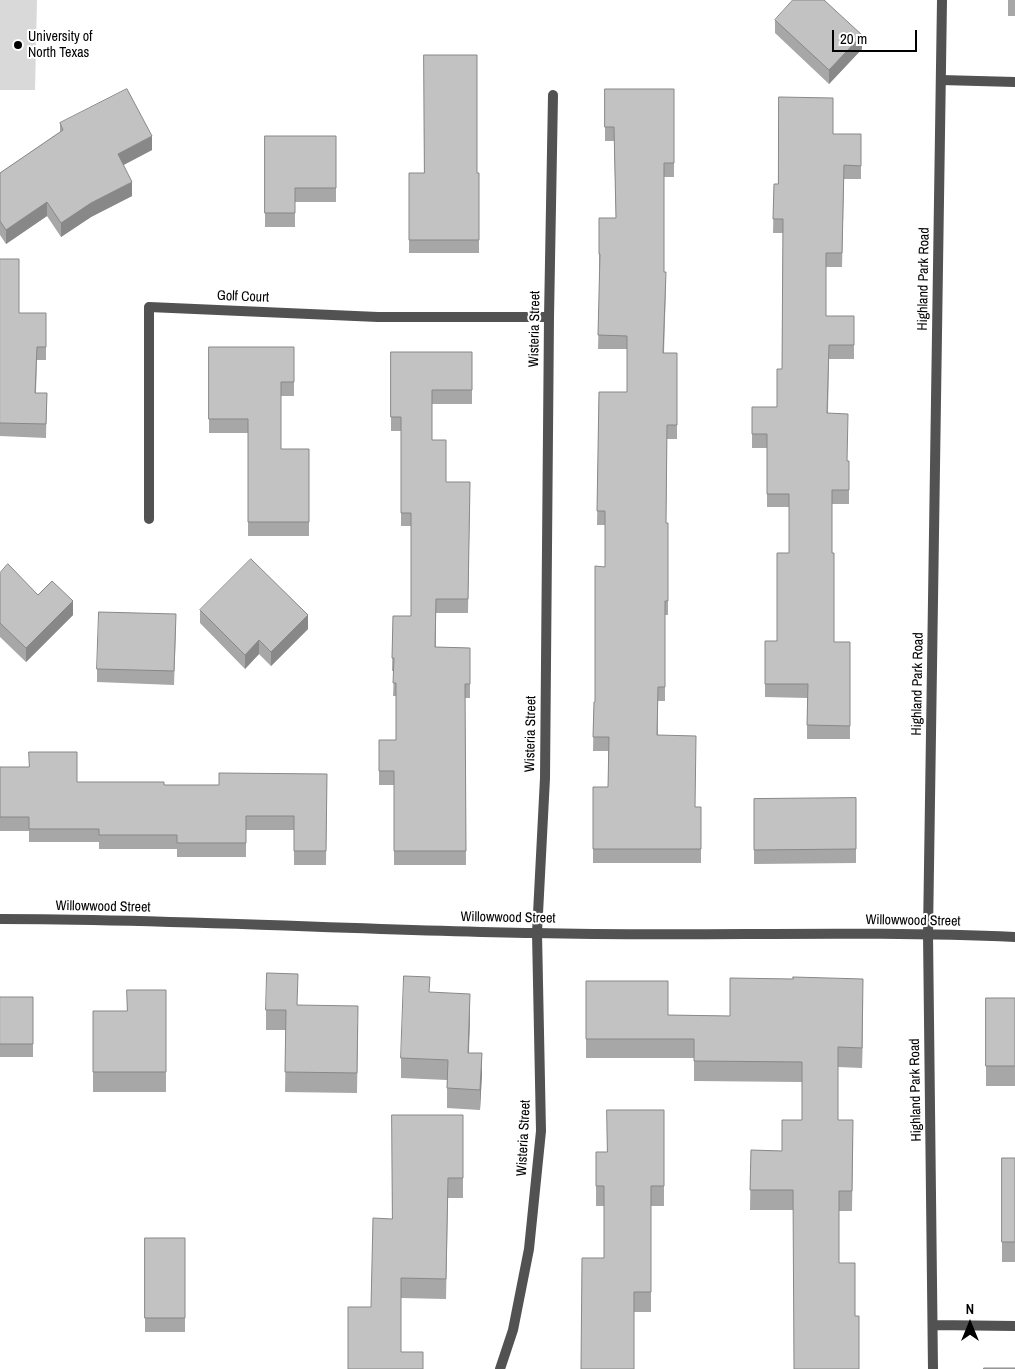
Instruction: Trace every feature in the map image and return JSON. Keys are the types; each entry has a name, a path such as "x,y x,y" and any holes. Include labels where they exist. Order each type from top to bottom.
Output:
{"street":[{"name":"Highland Park Road","path":"933,1369 928,934 942,0"},
{"path":"941,80 1015,82"},
{"name":"Wisteria Street","path":"500,1369 513,1330 529,1249 541,1131 537,934 545,778 553,95"},
{"name":"Golf Court","path":"149,519 149,307 378,316 549,316"},
{"name":"Willowwood Street","path":"0,919 85,919 537,934 928,934 1015,937"},
{"path":"933,1325 1015,1326"}],"shaded area":[{"name":"University of North Texas","path":"0,0 37,0 35,90 0,90"}],"building":[{"path":"793,0 824,0 862,35 829,70 775,20"},
{"path":"424,55 477,55 479,240 409,240 409,173 424,173"},
{"path":"127,89 152,136 118,154 132,182 91,203 61,223 47,202 6,230 0,221 0,173 63,130 60,123"},
{"path":"605,89 674,89 674,163 664,163 664,272 666,272 663,353 677,353 677,425 667,425 666,523 668,523 668,601 665,601 665,687 658,687 657,735 696,736 695,807 701,807 701,849 593,849 593,787 608,787 609,737 593,737 595,702 595,566 605,567 605,511 597,511 599,392 627,392 627,336 598,335 599,218 616,218 614,127 605,127"},
{"path":"779,97 833,98 833,134 861,134 861,166 844,165 842,253 826,253 826,316 854,316 854,345 829,345 827,413 848,414 847,461 849,461 849,490 832,490 832,553 834,553 834,642 850,642 850,726 807,725 808,684 765,684 765,641 777,641 777,553 789,553 789,494 767,494 767,434 752,434 752,407 777,407 777,369 782,369 783,219 773,219 774,184 778,184"},
{"path":"265,136 336,136 336,188 295,188 295,213 265,213"},
{"path":"0,259 19,259 19,313 46,313 46,347 37,347 35,393 47,393 46,424 0,423"},
{"path":"209,347 294,347 294,382 281,382 281,449 309,449 309,522 248,522 248,419 209,419"},
{"path":"391,352 472,352 472,390 432,390 432,440 446,440 446,482 470,482 468,599 436,599 435,647 470,648 470,684 465,684 466,851 394,851 394,771 379,771 379,740 396,740 396,683 393,683 394,658 392,658 393,616 411,616 411,513 401,513 401,417 391,417"},
{"path":"251,559 308,615 271,652 259,640 245,655 200,610"},
{"path":"8,564 38,595 52,581 73,601 26,648 0,623 0,573"},
{"path":"99,612 176,614 174,671 97,669"},
{"path":"29,752 77,752 77,782 164,782 164,785 219,785 219,773 327,774 326,851 294,851 294,816 246,816 246,843 177,843 177,835 99,835 99,829 29,829 29,817 0,817 0,767 29,767"},
{"path":"856,798 856,849 754,850 754,799"},
{"path":"267,973 298,974 297,1005 358,1006 357,1073 285,1072 286,1010 266,1010"},
{"path":"404,976 430,977 429,992 470,994 468,1053 482,1053 480,1090 447,1088 448,1060 401,1058"},
{"path":"793,977 863,979 862,1048 838,1047 838,1120 853,1120 852,1191 839,1191 839,1263 855,1263 855,1316 859,1316 859,1369 794,1369 793,1190 750,1190 751,1150 782,1151 782,1120 802,1120 802,1062 694,1061 694,1039 586,1039 586,981 668,981 668,1015 730,1016 730,978 793,979"},
{"path":"127,990 166,990 166,1072 93,1072 93,1011 127,1011"},
{"path":"0,997 33,997 33,1044 0,1044"},
{"path":"986,998 1015,998 1015,1066 986,1066"},
{"path":"607,1110 664,1110 664,1186 651,1186 651,1292 634,1292 634,1369 581,1369 582,1258 604,1258 604,1186 596,1186 596,1152 607,1152"},
{"path":"392,1115 463,1115 463,1178 448,1178 446,1279 401,1278 401,1352 423,1352 423,1369 348,1369 348,1307 371,1307 373,1218 392,1219"},
{"path":"1002,1158 1015,1158 1015,1242 1002,1242"},
{"path":"145,1238 185,1238 185,1318 145,1318"},
{"path":"1015,1368 1015,1369 984,1369"}],"place":[{"name":"University of North Texas","path":"18,45"}]}
